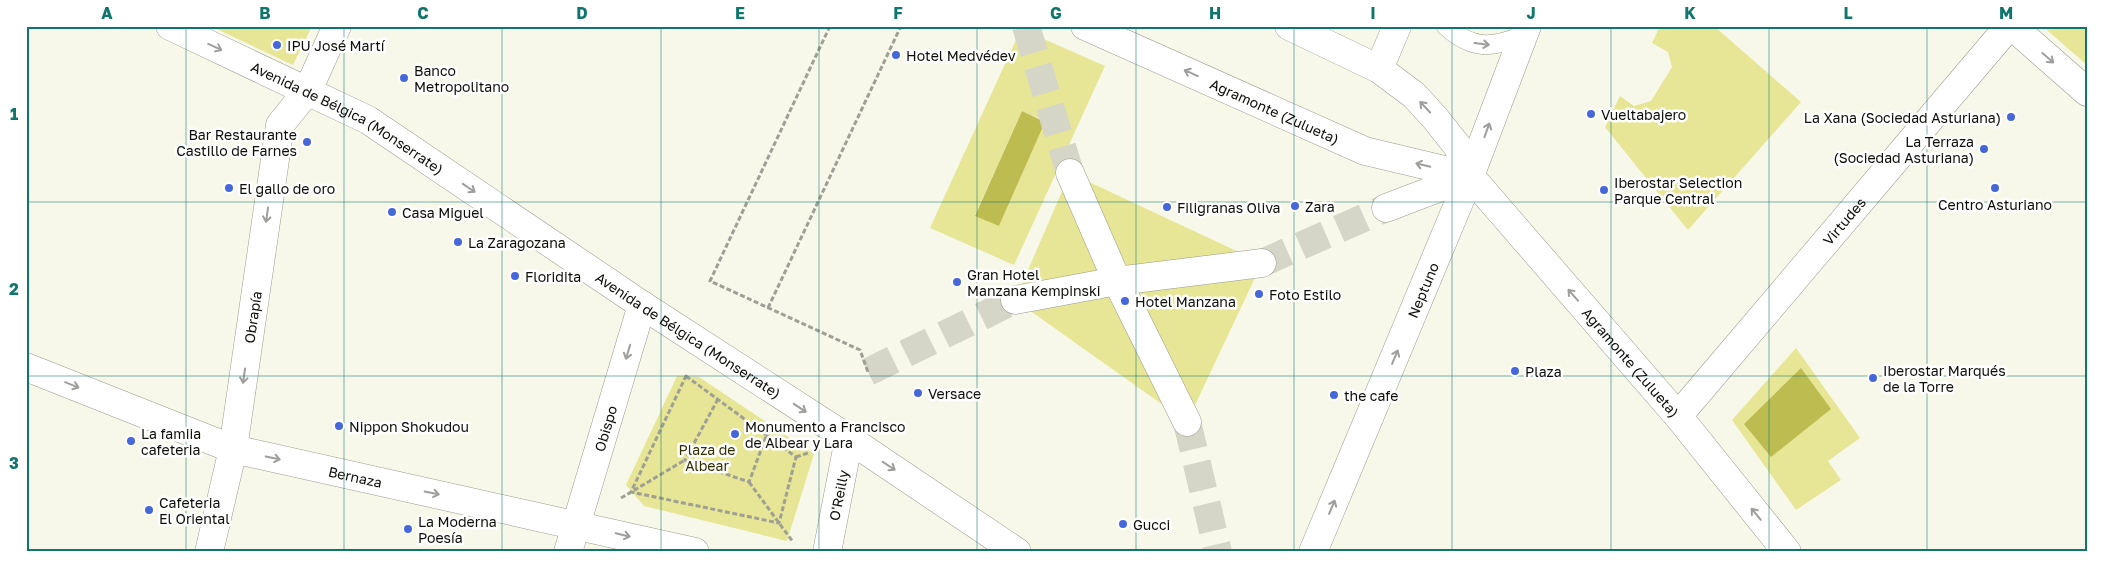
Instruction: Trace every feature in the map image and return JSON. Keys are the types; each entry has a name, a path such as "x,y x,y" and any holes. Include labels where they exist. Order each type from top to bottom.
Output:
{"street":[{"name":"Avenida de Bélgica (Monserrate)","path":"170,26 368,120 642,306 849,439 1017,552"},
{"name":"Obrapía","path":"209,552 233,449 280,125 308,90 337,26"},
{"name":"Agramonte (Zulueta)","path":"1085,26 1365,151 1470,176"},
{"name":"Agramonte (Zulueta)","path":"1289,26 1379,69 1414,96 1435,118 1458,147 1470,176 1678,416 1787,552"},
{"path":"1379,69 1397,26"},
{"path":"2010,26 2087,92"},
{"name":"Virtudes","path":"1678,416 2010,26"},
{"name":"Neptuno","path":"1313,552 1470,176 1525,31"},
{"path":"1070,173 1117,281 1186,422"},
{"path":"1386,208 1470,176"},
{"path":"1015,300 1117,281 1262,263"},
{"name":"Obispo","path":"568,552 642,306"},
{"name":"Bernaza","path":"26,367 233,449 695,552"},
{"name":"O'Reilly","path":"827,552 849,439"}],"lane":[{"path":"1446,26 1469,42 1485,46 1500,45 1525,31"}],"path":[{"path":"830,26 710,281 860,350 868,372"},
{"path":"768,308 901,26"},
{"path":"631,492 686,376 796,457 779,523"},
{"path":"575,524 685,460 718,399"},
{"path":"749,482 767,434"},
{"path":"685,460 749,482 795,545"},
{"path":"631,492 779,523"}],"green space":[{"name":"IPU José Martí","path":"210,26 312,26 293,65"},
{"path":"1660,26 1714,26 1801,102 1688,230 1605,127 1620,96 1634,106 1651,101 1672,67 1668,52 1652,43"},
{"path":"2043,26 2087,26 2087,65 2048,31"},
{"path":"1021,29 1105,66 1014,265 930,228","holes":["1022,111 1045,121 999,226 975,215"]},
{"path":"1070,173 1262,263 1187,422 1015,300"},
{"path":"1796,348 1860,438 1828,461 1841,480 1796,510 1732,420"},
{"name":"Plaza de Albear","path":"677,376 699,377 814,454 787,541 644,506 626,485"}],"shaded area":[{"path":"1022,111 1045,122 999,226 975,216"},
{"path":"1801,368 1831,409 1771,457 1744,424"}],"tunnel":[{"path":"1026,26 1070,173"},
{"path":"1262,263 1386,208"},
{"path":"868,372 1015,300"},
{"path":"1187,422 1218,552"}],"place":[{"name":"IPU José Martí","path":"277,45"},
{"name":"Hotel Medvédev","path":"896,55"},
{"name":"Banco Metropolitano","path":"404,78"},
{"name":"Vueltabajero","path":"1591,114"},
{"name":"La Xana (Sociedad Asturiana)","path":"2011,117"},
{"name":"Bar Restaurante Castillo de Farnes","path":"307,142"},
{"name":"La Terraza (Sociedad Asturiana)","path":"1984,149"},
{"name":"El gallo de oro","path":"229,188"},
{"name":"Centro Asturiano","path":"1995,188"},
{"name":"Iberostar Selection Parque Central","path":"1604,190"},
{"name":"Zara","path":"1295,206"},
{"name":"Filigranas Oliva","path":"1167,207"},
{"name":"Casa Miguel","path":"392,212"},
{"name":"La Zaragozana","path":"458,242"},
{"name":"Floridita","path":"515,276"},
{"name":"Gran Hotel Manzana Kempinski","path":"957,282"},
{"name":"Foto Estilo","path":"1259,294"},
{"name":"Hotel Manzana","path":"1125,301"},
{"name":"Plaza","path":"1515,371"},
{"name":"Iberostar Marqués de la Torre","path":"1873,378"},
{"name":"Versace","path":"918,393"},
{"name":"the cafe","path":"1334,395"},
{"name":"Nippon Shokudou","path":"339,426"},
{"name":"Monumento a Francisco de Albear y Lara","path":"735,434"},
{"name":"La famiia cafeteria","path":"131,441"},
{"name":"Cafeteria El Oriental","path":"149,510"},
{"name":"Gucci","path":"1123,524"},
{"name":"La Moderna Poesía","path":"408,529"}]}
